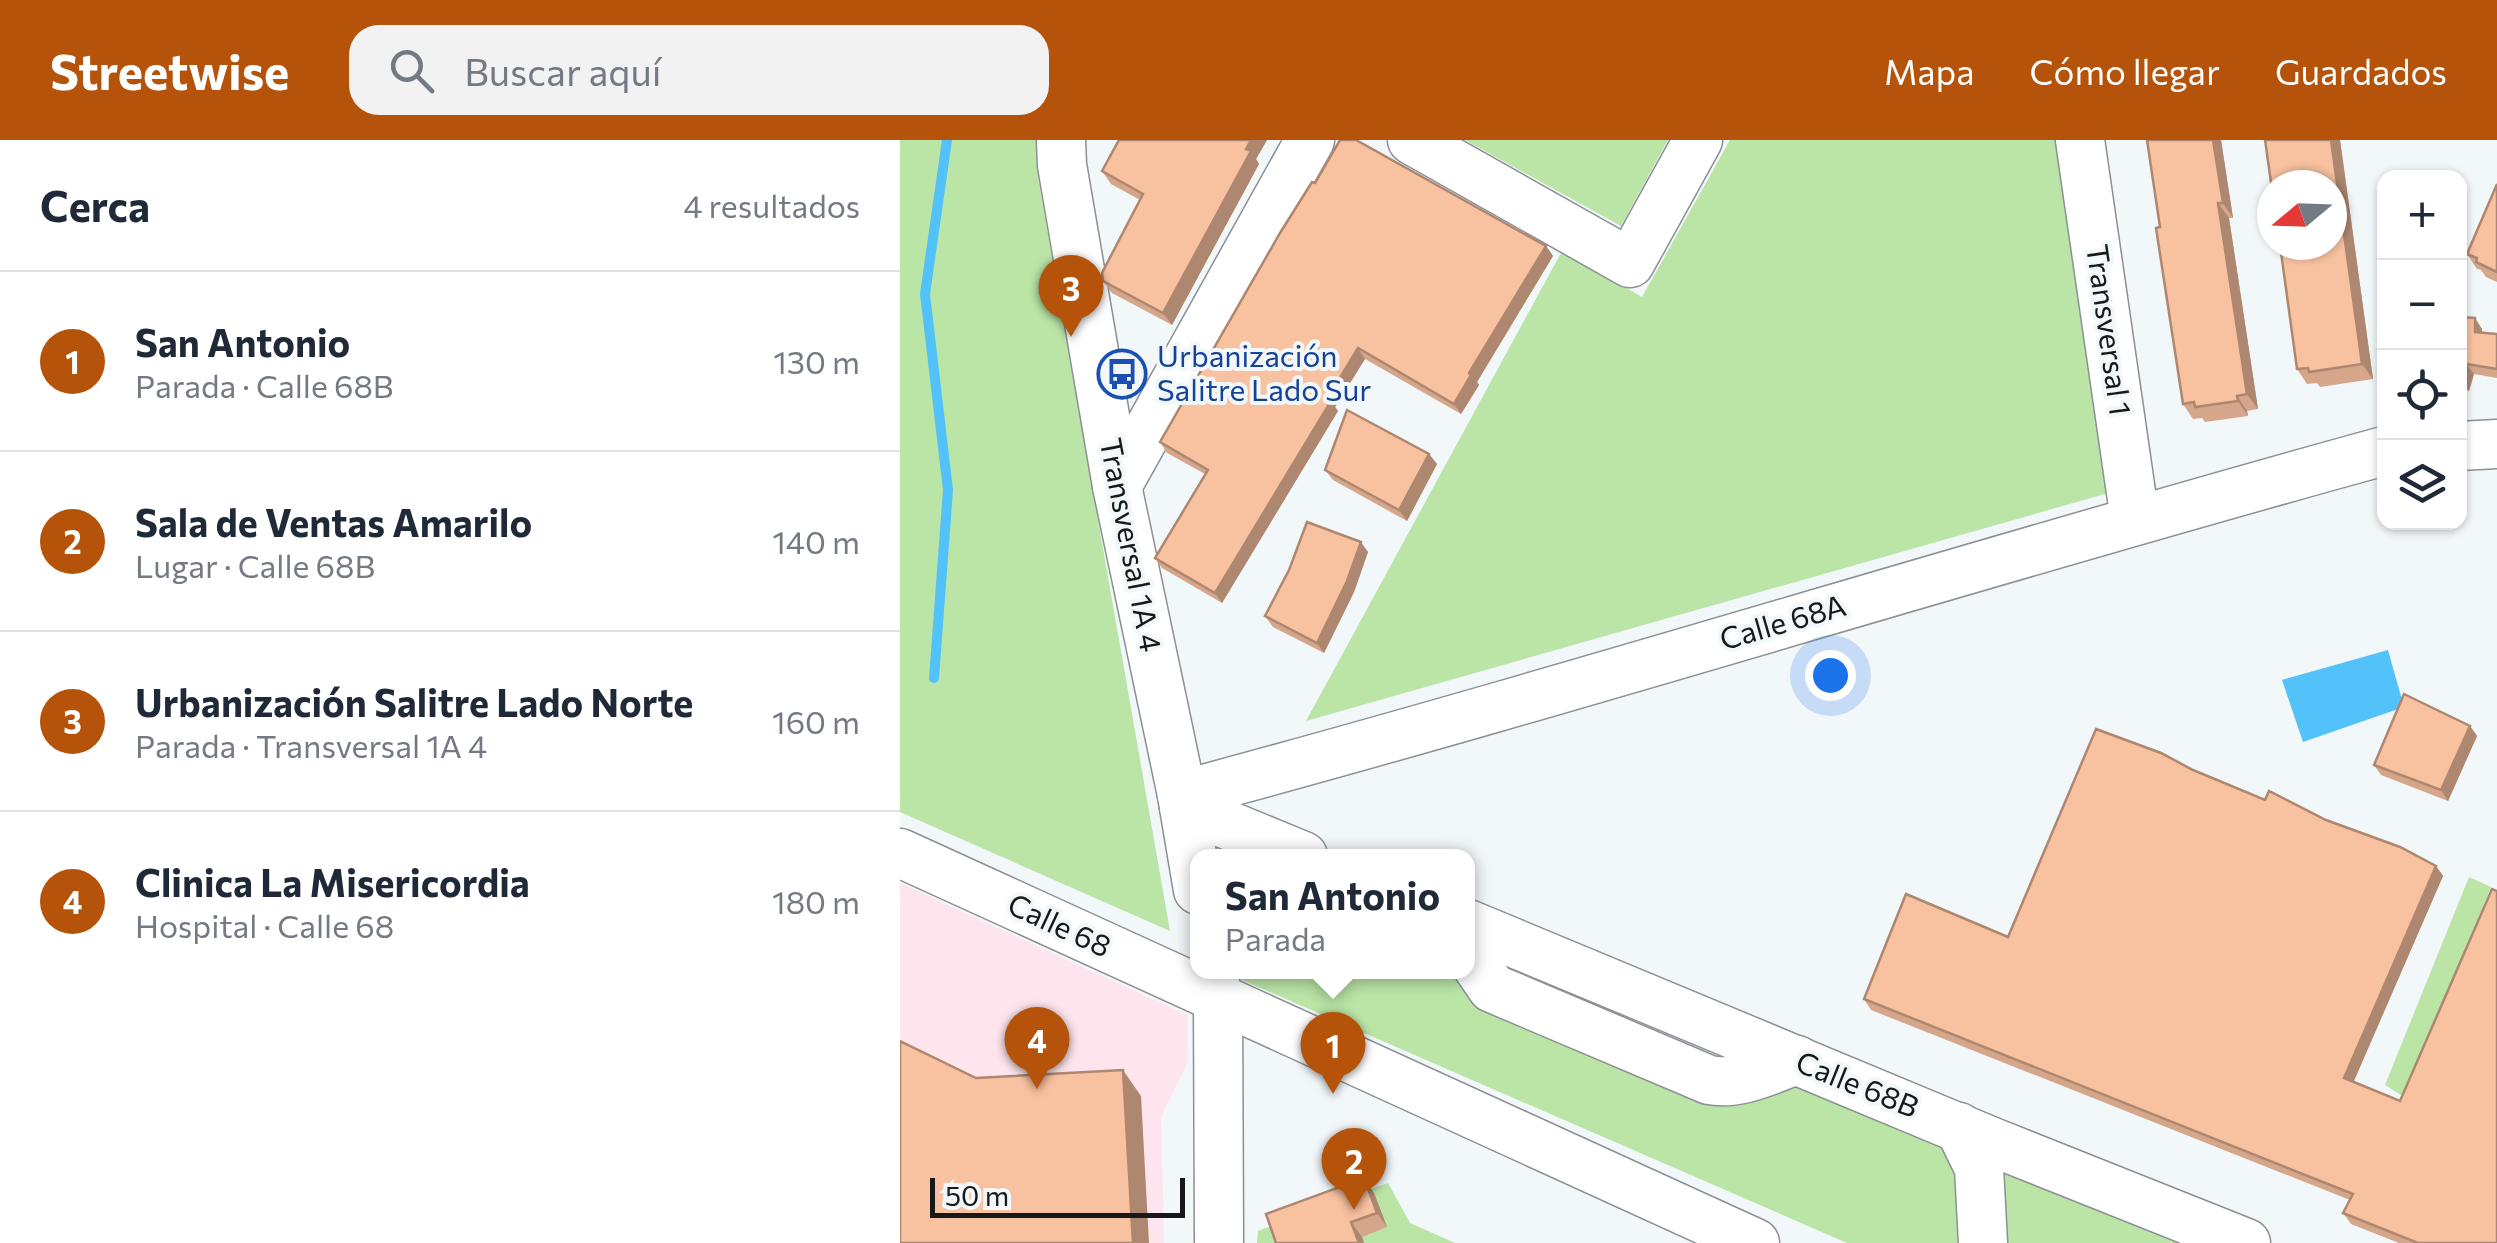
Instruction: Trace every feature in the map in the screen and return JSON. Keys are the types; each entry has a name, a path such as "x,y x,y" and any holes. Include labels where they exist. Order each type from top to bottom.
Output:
{"street":[{"name":"Transversal 1A 4","path":"1061,140 1062,166 1117,486 1191,849"},
{"path":"1117,486 1310,140"},
{"path":"1412,140 1630,263 1698,140"},
{"name":"Transversal 1","path":"2080,140 2135,520"},
{"path":"2467,446 2497,444"},
{"name":"Calle 68A","path":"1183,801 2135,520 2377,453"},
{"path":"1183,801 1289,849"},
{"name":"Calle 68","path":"900,853 1190,974"},
{"name":"Calle 68B","path":"1475,927 2246,1243"},
{"path":"1475,962 1492,988 1709,1080 1739,1080 1797,1060"},
{"path":"1219,1243 1216,985 1755,1243"},
{"path":"1959,1128 1979,1168 1983,1243"}],"shaded area":[{"path":"900,883 1187,1015 1188,1062 1161,1117 1164,1243 900,1243"}],"green space":[{"path":"900,140 1038,140 1038,177 1170,931 900,812"},
{"path":"1465,140 1668,140 1621,226"},
{"path":"1730,140 2056,140 2119,490 1306,721 1562,251 1642,297"},
{"path":"2469,877 2491,887 2404,1097 2385,1085"},
{"path":"1240,979 1473,979 1485,997 1789,1076 2187,1243 1847,1243"},
{"path":"1388,1183 1410,1223 1455,1243 1257,1243 1258,1231"}],"water":[{"path":"2388,650 2404,707 2303,742 2282,680"}],"building":[{"path":"1119,140 1251,140 1246,149 1251,151 1163,313 1103,281 1102,273 1143,194 1102,171"},
{"path":"1340,140 1356,140 1546,246 1454,404 1358,348 1327,399 1331,401 1215,593 1155,558 1208,470 1160,442 1280,233"},
{"path":"2147,140 2213,140 2223,203 2218,203 2247,394 2237,396 2238,401 2195,407 2194,402 2183,404"},
{"path":"2265,140 2331,140 2335,170 2269,170"},
{"path":"2497,184 2497,272 2467,254"},
{"path":"2347,256 2362,364 2309,372 2308,368 2297,369 2282,260 2347,260"},
{"path":"2467,317 2475,318 2475,332 2497,334 2497,369 2467,364"},
{"path":"1347,410 1429,454 1399,510 1325,470"},
{"path":"1307,522 1361,542 1317,643 1265,616 1289,570"},
{"path":"2404,694 2470,726 2441,790 2374,765"},
{"path":"2096,729 2161,753 2265,800 2269,791 2326,820 2400,847 2436,866 2344,1078 2400,1101 2492,889 2497,891 2497,1243 2418,1243 2343,1213 2353,1194 1864,999 1906,894 2008,937"},
{"path":"900,1041 976,1078 1123,1070 1133,1243 900,1243"},
{"path":"1364,1178 1377,1213 1351,1222 1359,1243 1276,1243 1266,1214"}],"waterway":[{"path":"934,678 948,490 925,294 947,140"}],"place":[{"name":"Urbanización Salitre Lado Norte","path":"1071,337"},
{"name":"Urbanización Salitre Lado Sur","path":"1122,374"},
{"name":"Clinica La Misericordia","path":"1037,1089"},
{"name":"San Antonio","path":"1333,1094"},
{"name":"Sala de Ventas Amarilo","path":"1354,1210"}]}
